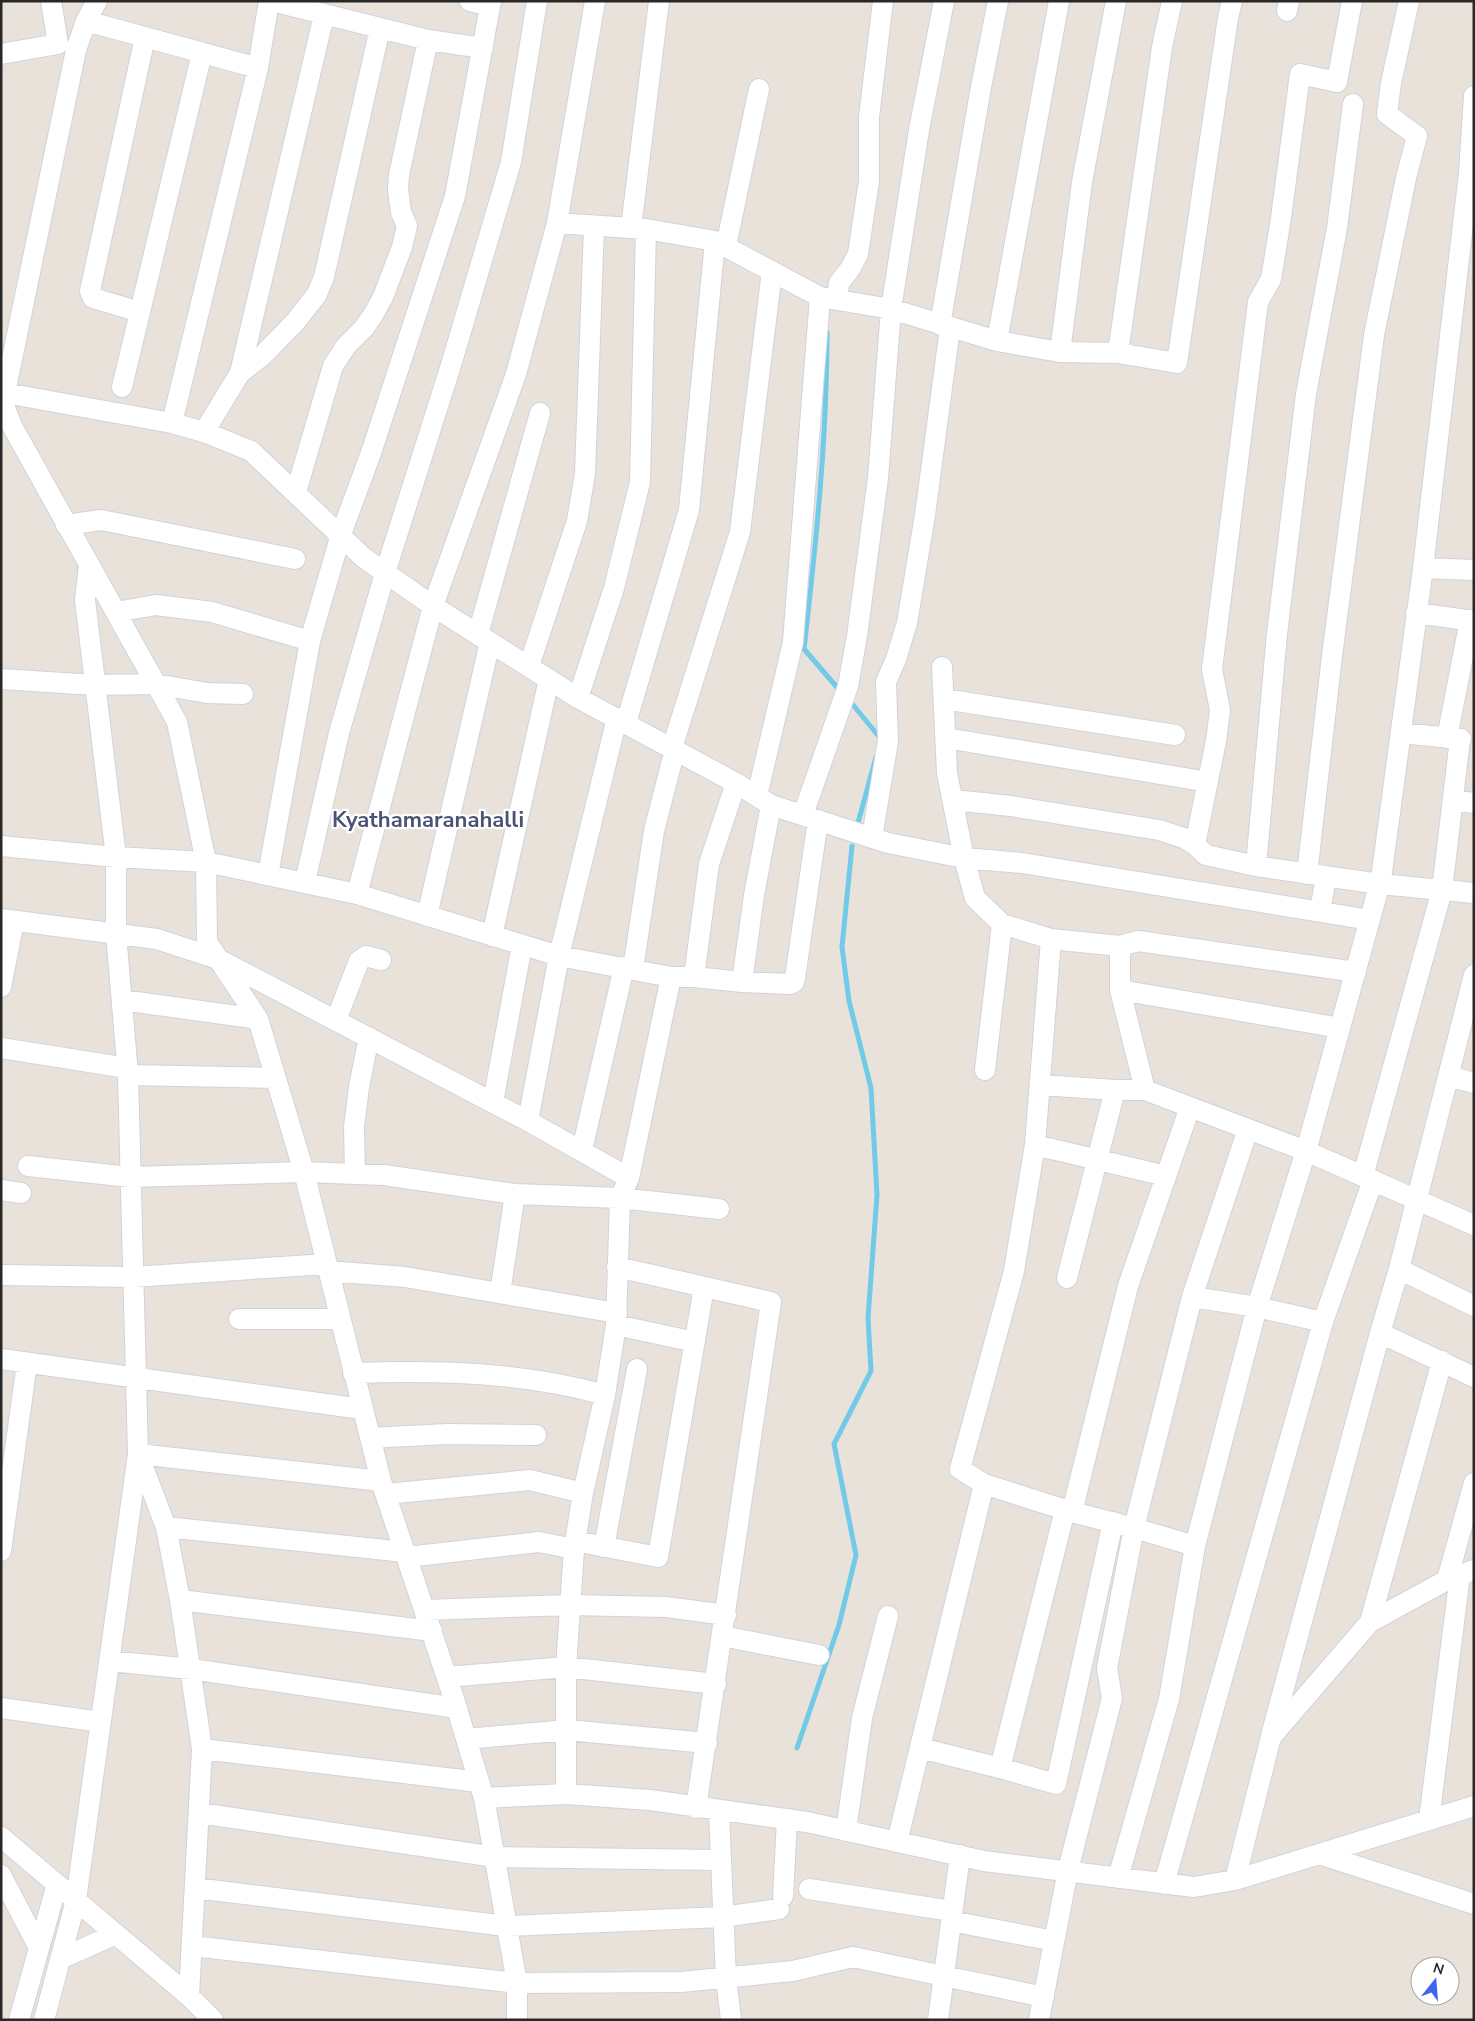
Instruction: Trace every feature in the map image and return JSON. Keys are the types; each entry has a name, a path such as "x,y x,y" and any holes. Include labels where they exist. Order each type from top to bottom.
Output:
{"street":[{"path":"1,54 58,44 52,1"},
{"path":"5,414 76,50 86,21 96,1"},
{"path":"172,423 258,68 271,1 428,40 483,48"},
{"path":"268,875 310,641 341,534 371,453 455,196 491,3 470,1"},
{"path":"305,882 339,733 385,573 451,365 511,162 537,1"},
{"path":"357,894 433,606 516,374 557,222 595,1"},
{"path":"578,698 614,588 640,482 638,229 659,1"},
{"path":"742,982 764,800 793,642 828,299 850,269 858,254 869,181 869,117 883,1"},
{"path":"1,846 116,857 206,862 357,894 558,956 671,976 742,982 790,984 794,982 811,818 845,695 857,636 878,478 891,309 919,130 944,1"},
{"path":"872,838 888,741 886,682 907,623 925,515 945,326 981,87 998,1"},
{"path":"997,341 1059,1"},
{"path":"1060,352 1082,182 1116,1"},
{"path":"1118,353 1162,47 1172,1"},
{"path":"557,222 638,229 721,244 828,299 891,309 997,341 1060,352 1118,353 1177,363 1232,1"},
{"path":"1195,845 1220,710 1212,669 1258,302 1271,279 1282,218 1300,74 1337,82 1352,1"},
{"path":"1320,912 1317,875 1332,656 1374,335 1406,178 1417,136 1386,114 1409,1"},
{"path":"204,432 240,373 324,15"},
{"path":"86,21 258,68"},
{"path":"240,373 263,355 296,321 317,294 324,277 380,28"},
{"path":"140,312 93,298 90,292 145,37"},
{"path":"296,492 334,366 346,346 364,328 373,315 383,297 402,247 407,226 401,212 398,189 399,175 428,40"},
{"path":"122,387 202,53"},
{"path":"528,1121 558,956 621,721 689,510 721,244 759,89"},
{"path":"1256,866 1277,634 1306,394 1337,228 1354,104"},
{"path":"1118,1878 1169,1699 1195,1546 1257,1307 1306,1151 1380,884 1423,568 1471,174 1473,107"},
{"path":"529,666 577,521 585,474 594,226"},
{"path":"582,1150 628,968 654,831 673,749 740,532 772,271"},
{"path":"1,371 5,414 177,722 206,862 207,942 258,1019 304,1172 362,1409 384,1487 482,1790 517,1983 517,2020"},
{"path":"427,916 484,638 540,413"},
{"path":"5,414 172,423 204,432 252,451 364,558 433,606 578,698 764,800 811,818 888,843 964,858 1022,863 1370,920"},
{"path":"66,525 102,520 295,559"},
{"path":"44,2020 76,1900 138,1454 127,1072 116,933 116,857 85,600 89,564"},
{"path":"1423,568 1474,570"},
{"path":"116,612 156,604 212,612 310,641"},
{"path":"1164,1884 1323,1322 1368,1178 1442,890 1466,689 1472,620 1416,613"},
{"path":"942,667 947,773 964,858 975,898 1002,924 1051,939 1120,946 1138,941 1356,972"},
{"path":"1,679 95,685 156,684 207,693 243,694"},
{"path":"492,936 549,679"},
{"path":"944,699 1175,735"},
{"path":"1401,733 1460,739"},
{"path":"946,738 1208,782"},
{"path":"694,977 710,864 736,783"},
{"path":"953,800 1010,806 1159,830 1184,838 1206,855 1256,866 1380,884 1474,892"},
{"path":"1453,800 1474,802"},
{"path":"1,987 8,920 157,938 218,959 493,1102 582,1150 629,1178"},
{"path":"985,1070 1002,924"},
{"path":"1051,939 1036,1145 1014,1271 960,1469 984,1484 1068,1511 1195,1546"},
{"path":"493,1102 522,945"},
{"path":"1120,946 1120,990 1145,1090"},
{"path":"336,1020 360,959 366,956 381,960"},
{"path":"566,1794 566,1667 569,1605 575,1545 583,1493 605,1395 616,1319 620,1198 629,1178 671,976"},
{"path":"1235,1880 1270,1738 1399,1269 1474,976"},
{"path":"1120,990 1340,1028"},
{"path":"122,1000 258,1019"},
{"path":"355,1174 354,1128 359,1087 370,1038"},
{"path":"1,1048 127,1072 276,1078"},
{"path":"1449,1076 1474,1083"},
{"path":"1040,1085 1145,1090 1306,1151 1474,1225"},
{"path":"1067,1278 1115,1090"},
{"path":"1000,1768 1128,1286 1190,1107"},
{"path":"1039,2020 1068,1870 1112,1698 1108,1668 1134,1528 1192,1297 1248,1129"},
{"path":"1036,1145 1166,1176"},
{"path":"28,1166 130,1177 304,1172 384,1175 515,1194 620,1198 719,1209"},
{"path":"1,1190 21,1193"},
{"path":"500,1292 515,1194"},
{"path":"1,1275 133,1277 327,1267 500,1292 616,1319 695,1342"},
{"path":"617,1267 771,1302 716,1684 696,1808"},
{"path":"1399,1269 1474,1306"},
{"path":"166,1527 406,1555 539,1542 604,1547 658,1557 704,1287"},
{"path":"1192,1297 1257,1307 1323,1322"},
{"path":"239,1319 340,1319"},
{"path":"1380,1333 1474,1377"},
{"path":"1,1360 362,1409"},
{"path":"1370,1622 1442,1361"},
{"path":"1,1551 4,1515 27,1363"},
{"path":"604,1547 637,1369"},
{"path":"353,1373 425,1371 530,1379 569,1385 605,1395"},
{"path":"370,1438 448,1434 536,1435"},
{"path":"138,1454 384,1487 530,1480 583,1493"},
{"path":"138,1454 166,1527 180,1600 202,1749 189,1996"},
{"path":"1429,1820 1460,1575 1474,1483"},
{"path":"897,1842 984,1484"},
{"path":"920,1748 1056,1784 1113,1522"},
{"path":"1270,1738 1370,1622 1460,1575"},
{"path":"180,1600 432,1631"},
{"path":"425,1610 569,1605 666,1607 726,1615"},
{"path":"846,1831 862,1718 888,1616"},
{"path":"722,1636 820,1655"},
{"path":"109,1661 191,1669 457,1708"},
{"path":"447,1677 566,1667 716,1684"},
{"path":"1,1708 101,1722"},
{"path":"466,1739 567,1730 707,1743"},
{"path":"202,1749 482,1790 650,1800 787,1820 984,1861 1194,1887 1235,1880 1474,1806"},
{"path":"718,1811 726,1978 731,2020"},
{"path":"199,1813 495,1857 721,1860"},
{"path":"195,1888 506,1926 723,1917 781,1902 787,1820"},
{"path":"1,1837 189,1996 213,2020"},
{"path":"1319,1854 1474,1904"},
{"path":"938,2020 960,1855"},
{"path":"1,1875 39,1948"},
{"path":"19,2020 57,1884"},
{"path":"809,1888 951,1916 1054,1941"},
{"path":"60,1960 116,1934"},
{"path":"192,1946 517,1983 682,1982 793,1971 853,1957 1044,1997"}],"waterway":[{"path":"827,332 823,451 817,531 804,649 841,692"},
{"path":"849,700 881,739"},
{"path":"858,823 876,757"},
{"path":"797,1748 839,1625 856,1555 834,1444 871,1371 868,1318 877,1195 871,1088 849,1001 842,947 852,846"}],"district":[{"name":"Kyathamaranahalli","path":"428,819"}]}
